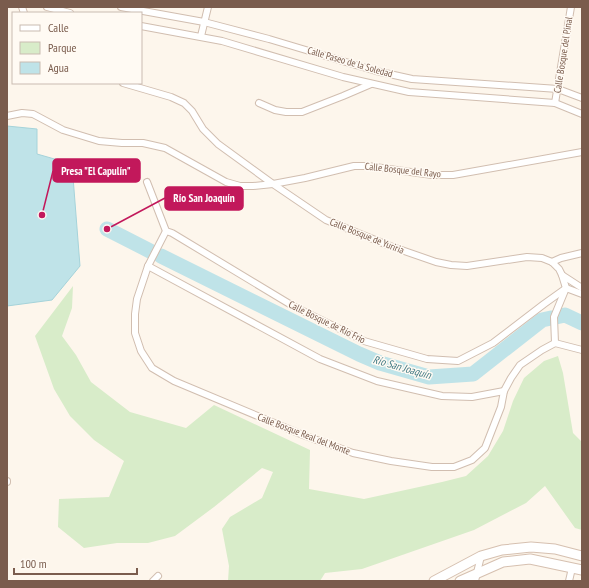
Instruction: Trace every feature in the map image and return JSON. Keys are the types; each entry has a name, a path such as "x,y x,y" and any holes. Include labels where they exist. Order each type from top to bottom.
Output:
{"main road":[{"path":"434,581 481,556 502,550 531,547 555,549 582,556"},
{"path":"460,581 476,577 502,562 530,559 582,570"}],"street":[{"path":"47,7 66,12"},
{"name":"Calle Paseo de la Soledad","path":"121,7 204,22 269,38 376,71 412,79 558,89 582,98"},
{"path":"201,36 208,7"},
{"name":"Calle Bosque del Pinal","path":"555,103 571,7"},
{"name":"Calle Paseo de la Soledad","path":"142,26 222,41 343,77 409,92 555,103 582,114"},
{"name":"Calle Bosque de Yuriria","path":"126,84 171,97 184,103 192,111 203,129 218,144 326,220 390,246 436,262 451,265 467,266 527,257 542,258 552,262"},
{"path":"259,103 275,110 302,112 371,84"},
{"name":"Calle Bosque del Rayo","path":"7,116 22,113 33,114 63,130 99,142 143,144 165,148 226,182 240,186 273,184 354,166 368,166 432,175 453,175 582,152"},
{"path":"147,182 166,231 148,266 320,359 377,381 442,396 472,397 504,391"},
{"name":"Calle Bosque de Río Frío","path":"166,231 172,233 293,306 349,334 427,359 458,361 493,343 566,288"},
{"path":"582,253 560,258 552,262 559,269 566,288 554,317 555,343 582,350"},
{"name":"Calle Bosque Real del Monte","path":"148,266 137,299 135,333 141,351 152,368 174,381 303,435 353,453 391,461 432,467 454,467 472,460 485,448 501,407 504,391 520,365 555,343"},
{"path":"562,276 582,288"},
{"path":"566,288 582,294"},
{"path":"476,577 481,556"},
{"path":"569,581 572,568"}],"green space":[{"path":"73,286 72,308 62,336 76,355 91,382 130,412 186,428 214,405 310,450 309,489 364,499 466,476 488,456 503,431 513,401 524,378 544,361 558,356 563,373 573,433 582,442 582,530 575,528 545,486 526,503 474,530 362,569 325,573 320,581 228,581 229,566 222,529 230,517 262,498 273,472 262,468 175,536 148,543 117,543 84,548 58,527 59,499 109,497 124,461 94,440 70,416 54,389 35,336"}],"water":[{"path":"7,126 37,129 37,154 72,164 80,266 52,300 7,306"}],"waterway":[{"name":"Río San Joaquín","path":"107,229 150,251"},
{"name":"Río San Joaquín","path":"161,256 359,354 380,363 429,377 473,374 542,320 551,318"},
{"name":"Río San Joaquín","path":"556,317 565,315 582,323"}],"place":[{"name":"Presa \"El Capulín\"","path":"42,215"},
{"name":"Río San Joaquín","path":"107,229"}]}
